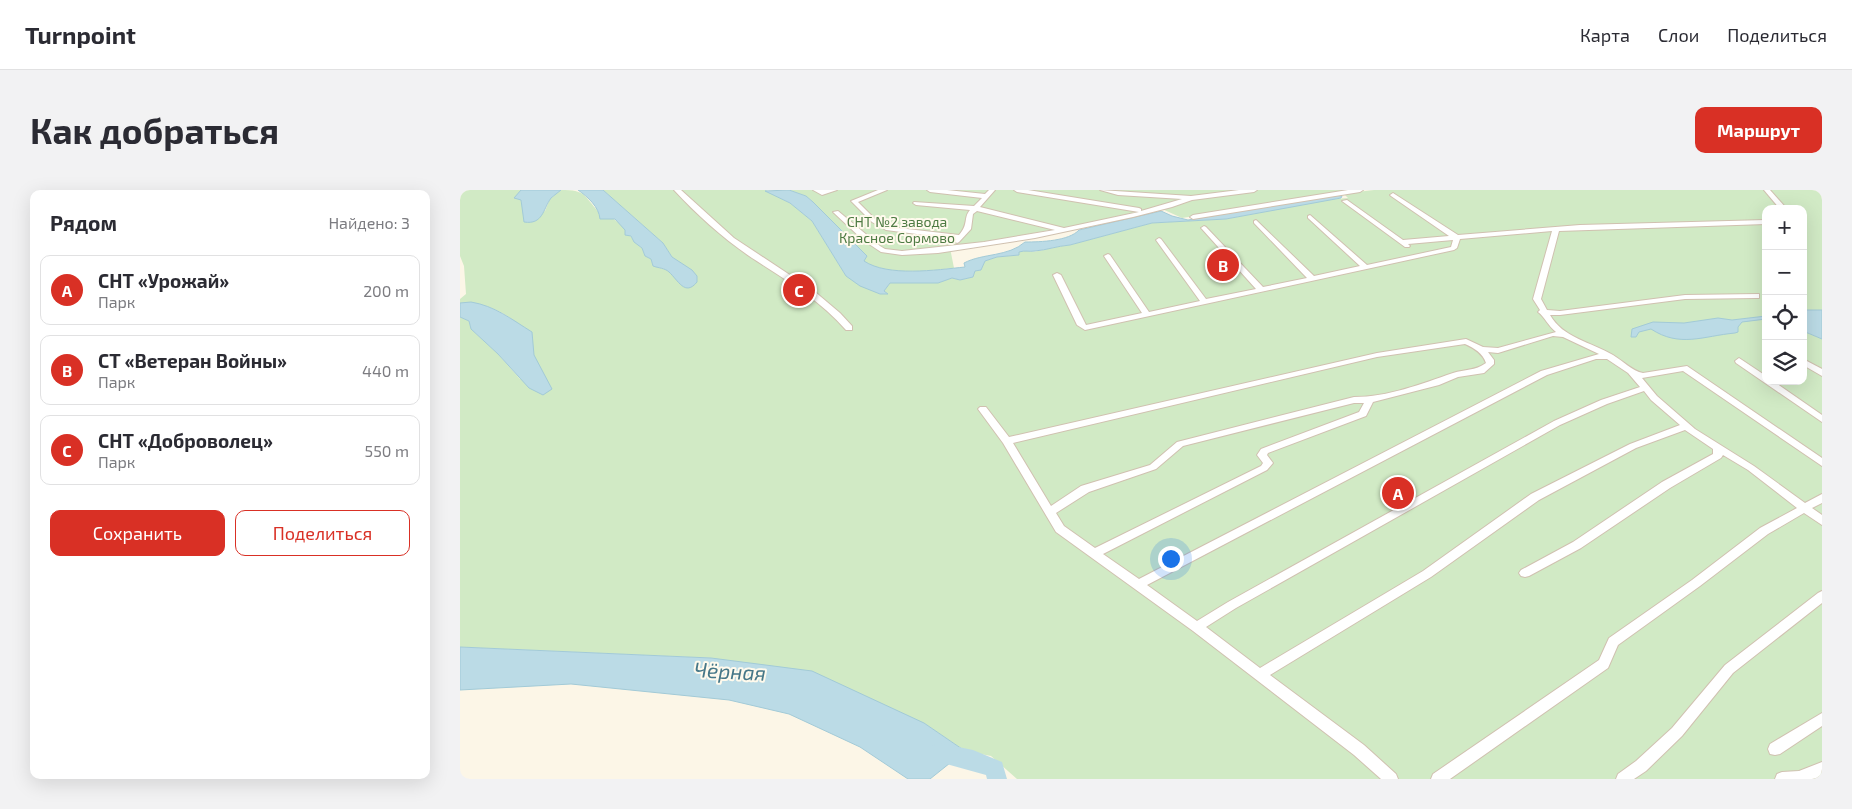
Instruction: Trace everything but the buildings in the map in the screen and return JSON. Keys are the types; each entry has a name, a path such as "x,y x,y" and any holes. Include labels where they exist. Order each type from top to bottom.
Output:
{"street":[{"path":"677,190 737,244 817,295 835,310 849,328"},
{"path":"816,190 822,193 834,190"},
{"path":"858,190 861,198"},
{"path":"884,190 861,198 854,203 879,226 888,229 960,237"},
{"path":"930,190 985,196"},
{"path":"956,247 960,237 968,229 970,214 992,190"},
{"path":"1017,190 1148,212"},
{"path":"1103,190 1153,193 1191,198"},
{"path":"1181,197 1187,190"},
{"path":"836,212 883,251 920,253 1046,235 1148,212 1191,198 1254,190"},
{"path":"1193,217 1360,190"},
{"path":"1767,190 1780,205"},
{"path":"1393,195 1457,238"},
{"path":"1345,200 1418,256"},
{"path":"916,203 974,208 1063,230"},
{"path":"1310,217 1366,268"},
{"path":"1256,222 1313,279"},
{"path":"1402,242 1556,229 1762,222"},
{"path":"1204,228 1261,290"},
{"path":"1556,229 1536,299 1542,312 1552,325 1565,334 1609,356 1633,374 1645,388 1687,426 1751,468 1822,520"},
{"path":"1057,275 1081,325 1085,328 1454,248 1457,238"},
{"path":"1158,240 1205,303"},
{"path":"1108,256 1148,315"},
{"path":"1542,312 1560,313 1685,297 1756,296"},
{"path":"1007,441 1377,354 1466,341 1481,348 1498,351 1553,334 1565,334"},
{"path":"1050,512 1085,489 1154,468 1180,444 1354,400 1370,400 1456,375 1481,371 1490,364 1490,360 1481,348"},
{"path":"1138,585 1544,373 1594,357 1609,356"},
{"path":"1739,361 1762,378"},
{"path":"1807,364 1822,373"},
{"path":"1633,374 1643,376 1684,368 1822,463"},
{"path":"1772,385 1822,419"},
{"path":"1197,627 1232,605 1557,423 1604,402 1645,388"},
{"path":"1095,553 1264,468 1268,463 1262,455 1264,451 1363,414 1370,400"},
{"path":"983,408 1007,441 1060,529 1197,627 1359,750 1392,779"},
{"path":"1259,675 1427,574 1535,497 1632,446 1687,426"},
{"path":"1525,573 1578,545 1666,485 1718,456 1718,448"},
{"path":"1438,779 1604,664 1612,642 1696,583 1764,531 1822,498"},
{"path":"1623,779 1641,766 1677,732 1728,669 1822,596"},
{"path":"1775,749 1822,719"},
{"path":"1782,779 1800,778 1822,769"}],"green space":[{"path":"460,190 521,190 518,194 525,218 545,211 550,199 561,190 580,192 598,211 622,226 642,248 645,256 651,259 653,266 668,270 678,281 681,264 672,257 663,243 603,190 766,190 790,203 812,221 846,276 880,294 887,294 884,291 890,283 938,283 952,278 960,280 973,277 975,271 981,270 985,261 997,257 1019,255 1021,251 1035,251 1070,245 1152,223 1226,219 1322,200 1348,198 1345,195 1348,193 1374,190 1822,190 1822,310 1807,310 1807,205 1762,205 1762,385 1807,385 1807,333 1822,339 1822,779 1017,779 991,756 965,751 924,723 711,658 460,647 460,317 469,321 471,329 498,354 520,379 545,377 534,357 531,342 510,318 501,312 481,305 460,303 460,299 466,294 464,266 460,256"},
{"name":"СНТ №2 завода Красное Сормово","path":"789,190 1358,190 1182,218 1160,208 1150,209 1073,226 950,248 954,268 895,271 872,266 863,261 866,256 813,202 806,196"}],"water":[{"path":"521,190 561,190 551,198 539,219 524,222 521,200 514,198"},
{"path":"578,190 603,190 663,243 672,257 692,270 697,276 697,282 689,288 685,288 667,271 653,266 651,259 645,256 642,248 634,242 631,236 625,235 625,230 615,219 600,219 595,206"},
{"path":"789,190 806,196 813,202 867,256 864,261 874,266 899,271 965,267 964,263 971,260 1003,253 1025,242 1062,239 1069,237 1079,230 1161,211 1188,220 1334,195 1342,196 1341,198 1226,219 1152,223 1070,245 1021,251 1019,255 997,257 985,261 981,270 975,271 973,277 960,280 952,278 938,283 890,283 884,291 888,294 880,294 860,286 846,276 812,221 790,203 765,191"},
{"path":"471,302 495,310 532,332 534,355 552,389 543,395 529,388 498,354 471,329 469,321 460,317 460,303"},
{"path":"1807,310 1822,310 1822,339 1807,333"},
{"path":"1762,316 1762,320 1742,322 1738,327 1738,332 1735,333 1682,339 1662,335 1651,329 1639,332 1636,337 1631,337 1632,329 1653,322 1684,323 1718,318 1732,320"},
{"path":"460,647 711,658 812,671 924,723 965,751 930,779 908,779 860,747 789,714 729,700 571,684 460,690"}],"waterway":[{"name":"Чёрная","path":"939,753 973,760 995,769 997,779"}],"place":[{"name":"СТ «Ветеран Войны»","path":"1223,265"},
{"name":"СНТ «Доброволец»","path":"799,290"},
{"name":"СНТ «Урожай»","path":"1398,493"}]}
